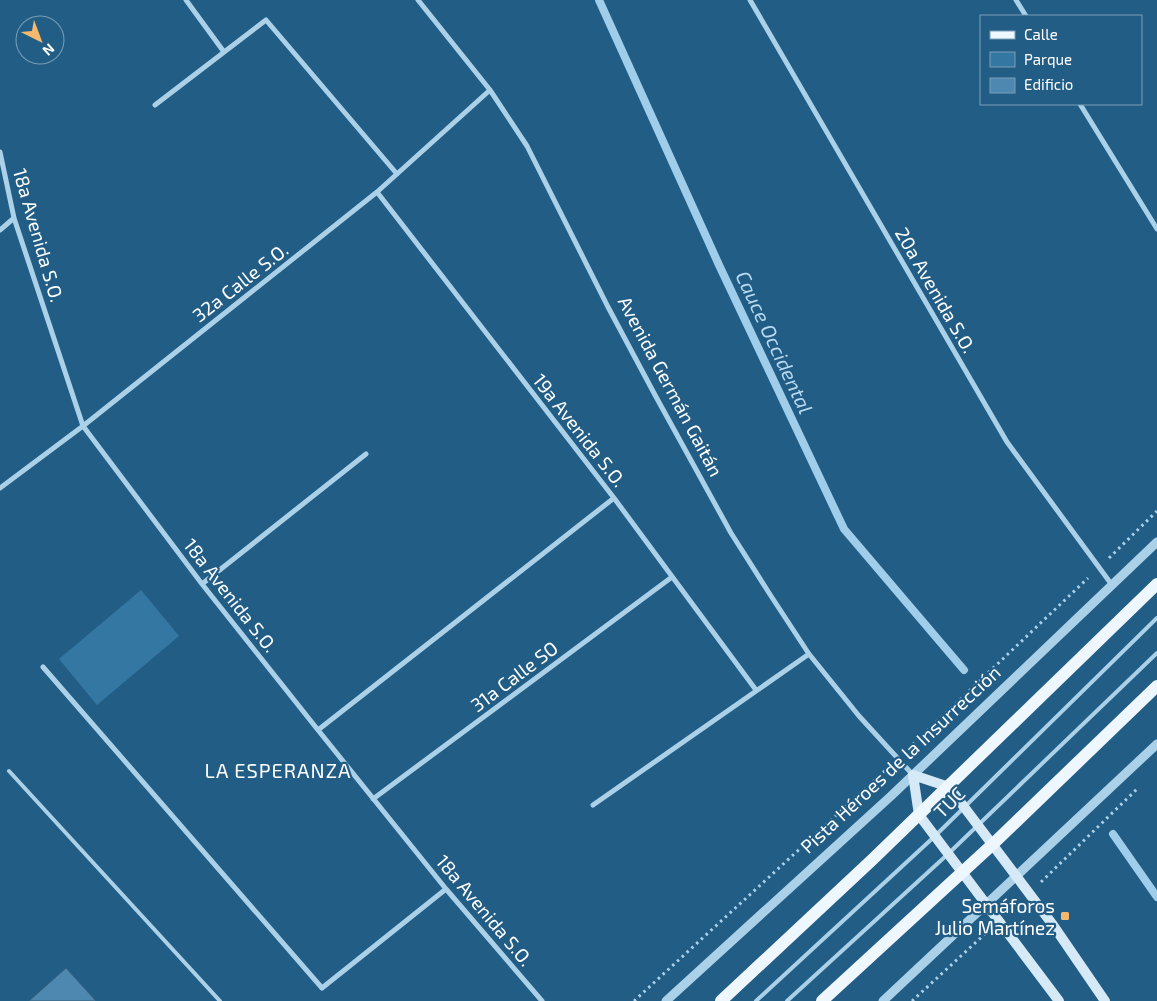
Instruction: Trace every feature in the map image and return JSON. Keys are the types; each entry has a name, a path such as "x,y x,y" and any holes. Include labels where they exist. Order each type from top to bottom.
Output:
{"main road":[{"path":"721,1001 949,787 1157,584"},
{"path":"822,1001 993,844 1157,686"},
{"path":"913,775 919,815 1059,1001"},
{"name":"Avenida Germán Gaitán","path":"913,775 949,787"},
{"path":"949,787 1017,876 1105,1001"}],"street":[{"path":"186,0 224,52"},
{"name":"Avenida Germán Gaitán","path":"418,0 490,90 527,146 608,307 731,533 808,654 859,716 913,775"},
{"name":"20a Avenida S.O.","path":"750,0 1007,442 1112,585"},
{"path":"1016,0 1025,15"},
{"path":"155,104 266,20 397,174"},
{"name":"32a Calle S.O.","path":"0,488 83,426 376,192 490,90"},
{"path":"1081,105 1157,229"},
{"name":"18a Avenida S.O.","path":"0,152 14,218 83,426 202,584 373,799 446,889 542,1001"},
{"name":"19a Avenida S.O.","path":"376,192 614,498 756,690"},
{"path":"0,230 14,218"},
{"path":"202,584 366,454"},
{"path":"318,730 614,498"},
{"name":"Pista Héroes de la Insurrección","path":"666,1001 913,775 1157,542"},
{"name":"31a Calle SO","path":"373,799 672,577"},
{"path":"592,805 808,654"},
{"path":"44,666 322,988 446,889"},
{"path":"883,1001 1157,744"}],"lane":[{"name":"TUC","path":"756,1001 935,836 1157,618"},
{"name":"TUC","path":"787,1001 948,854 1157,653"},
{"path":"9,771 220,1001"}],"green space":[{"path":"141,590 179,636 97,705 59,659"}],"building":[{"path":"66,968 96,1001 29,1001"}],"waterway":[{"name":"Cauce Occidental","path":"599,0 719,265 844,529 964,670"},
{"name":"Cauce Occidental","path":"1113,834 1157,897"}],"place":[{"name":"Semáforos Julio Martínez","path":"1065,916"}],"district":[{"name":"LA ESPERANZA","path":"278,770"}]}
